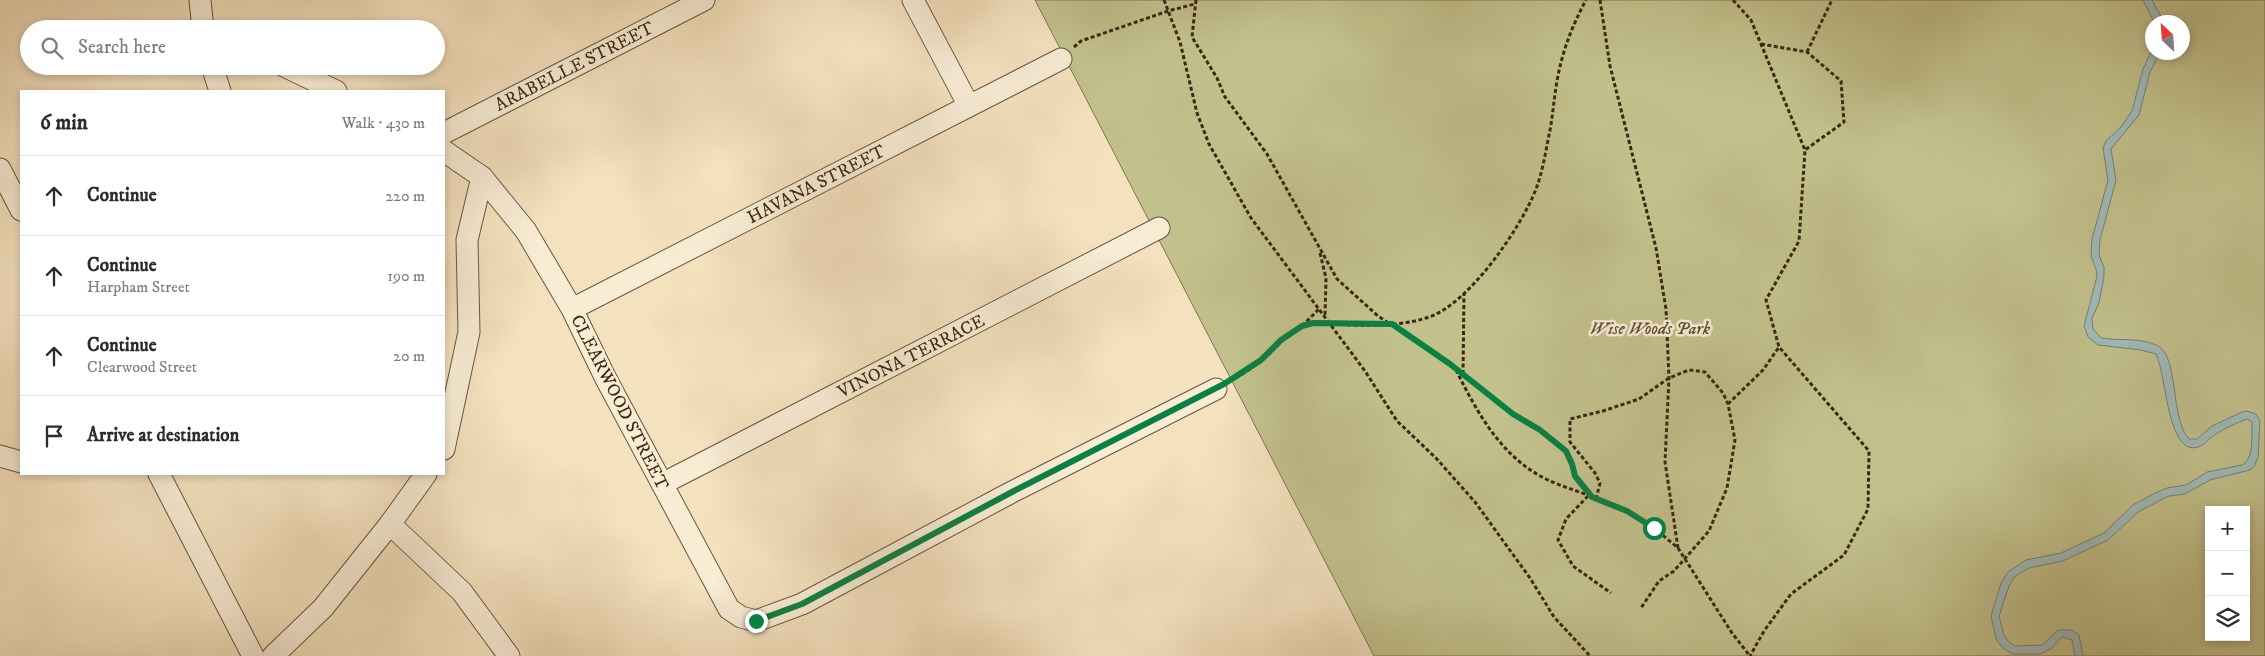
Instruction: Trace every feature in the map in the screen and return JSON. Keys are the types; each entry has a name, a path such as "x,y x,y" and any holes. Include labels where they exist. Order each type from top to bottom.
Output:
{"street":[{"path":"200,0 202,20"},
{"name":"ARABELLE STREET","path":"445,131 704,0"},
{"path":"913,0 969,106"},
{"name":"HAVANA STREET","path":"572,309 1061,59"},
{"path":"215,75 220,90"},
{"path":"303,75 334,90"},
{"name":"CLEARWOOD STREET","path":"445,152 482,176 526,231 572,309 729,609 741,616 756,621 802,604 1012,492 1216,388"},
{"path":"0,169 20,208"},
{"path":"445,444 469,332 466,240 482,176"},
{"name":"VINONA TERRACE","path":"662,484 1160,228"},
{"path":"0,456 20,462"},
{"path":"160,475 253,656"},
{"path":"273,656 323,608 390,524 425,475"},
{"path":"390,524 462,592 509,656"}],"path":[{"path":"1164,0 1180,42 1197,113 1208,144 1251,218 1365,371 1397,421 1436,458 1475,502 1530,578 1554,617 1590,656"},
{"path":"1302,326 1313,323 1392,324 1426,318 1442,312 1464,293 1496,256 1520,223 1537,188 1550,128 1562,57 1573,23 1586,0"},
{"path":"1600,0 1610,66 1656,248 1666,309 1669,378 1665,462 1678,548"},
{"path":"1455,368 1472,404 1494,436 1519,461 1545,479 1627,511 1654,528 1678,548 1727,625 1750,656 1764,631 1791,594 1844,555 1868,509 1869,451 1779,347 1766,300 1799,241 1805,150 1751,20 1733,0"},
{"path":"1806,52 1832,0"},
{"path":"1061,59 1081,41 1196,2 1192,38 1217,78 1225,97 1267,154 1319,249 1338,279 1378,316 1455,368 1513,414 1540,430 1566,451 1575,476 1592,497"},
{"path":"1761,44 1806,52 1841,81 1844,122 1805,150"},
{"path":"1319,249 1326,278 1325,317"},
{"path":"1463,374 1464,293"},
{"path":"1216,388 1237,378 1261,360 1281,340 1302,326 1319,309"},
{"path":"1728,404 1763,370 1779,347"},
{"path":"1611,593 1573,566 1558,540 1566,519 1592,497 1600,483 1595,473 1570,442 1570,420 1639,399 1669,378 1689,370 1705,372 1723,393 1728,404 1735,440 1727,488 1709,531 1674,571 1659,581 1641,608"}],"green space":[{"name":"Wise Woods Park","path":"1035,0 2265,0 2265,656 1374,656"}],"water":[{"path":"2143,0 2152,0 2160,15 2150,15"},
{"path":"2147,60 2156,60 2150,72 2139,115 2111,149 2116,180 2100,240 2099,255 2104,267 2104,277 2099,303 2092,318 2093,329 2101,338 2145,341 2158,346 2165,352 2172,375 2179,417 2189,439 2197,439 2212,426 2242,412 2247,411 2256,414 2260,421 2258,457 2254,467 2250,470 2210,480 2185,494 2169,496 2138,512 2108,540 2063,561 2029,568 2014,577 1999,616 2004,635 2008,641 2015,646 2042,645 2058,630 2072,630 2079,635 2083,656 2075,656 2072,640 2062,637 2051,649 2040,654 2012,654 2002,647 1996,639 1991,616 2001,583 2008,572 2026,560 2061,553 2104,533 2133,505 2155,493 2167,488 2186,485 2207,472 2242,465 2246,462 2251,451 2252,422 2247,419 2220,432 2198,447 2188,447 2180,439 2174,427 2156,354 2141,350 2098,345 2088,337 2084,326 2097,276 2091,256 2092,239 2108,180 2103,148 2106,141 2121,127 2132,111 2143,69"}],"route":[{"path":"756,621 802,604 1012,492 1237,378 1261,360 1281,340 1302,326 1313,323 1392,324 1450,364 1513,414 1540,430 1566,451 1575,476 1592,497 1627,511 1654,528"}]}
